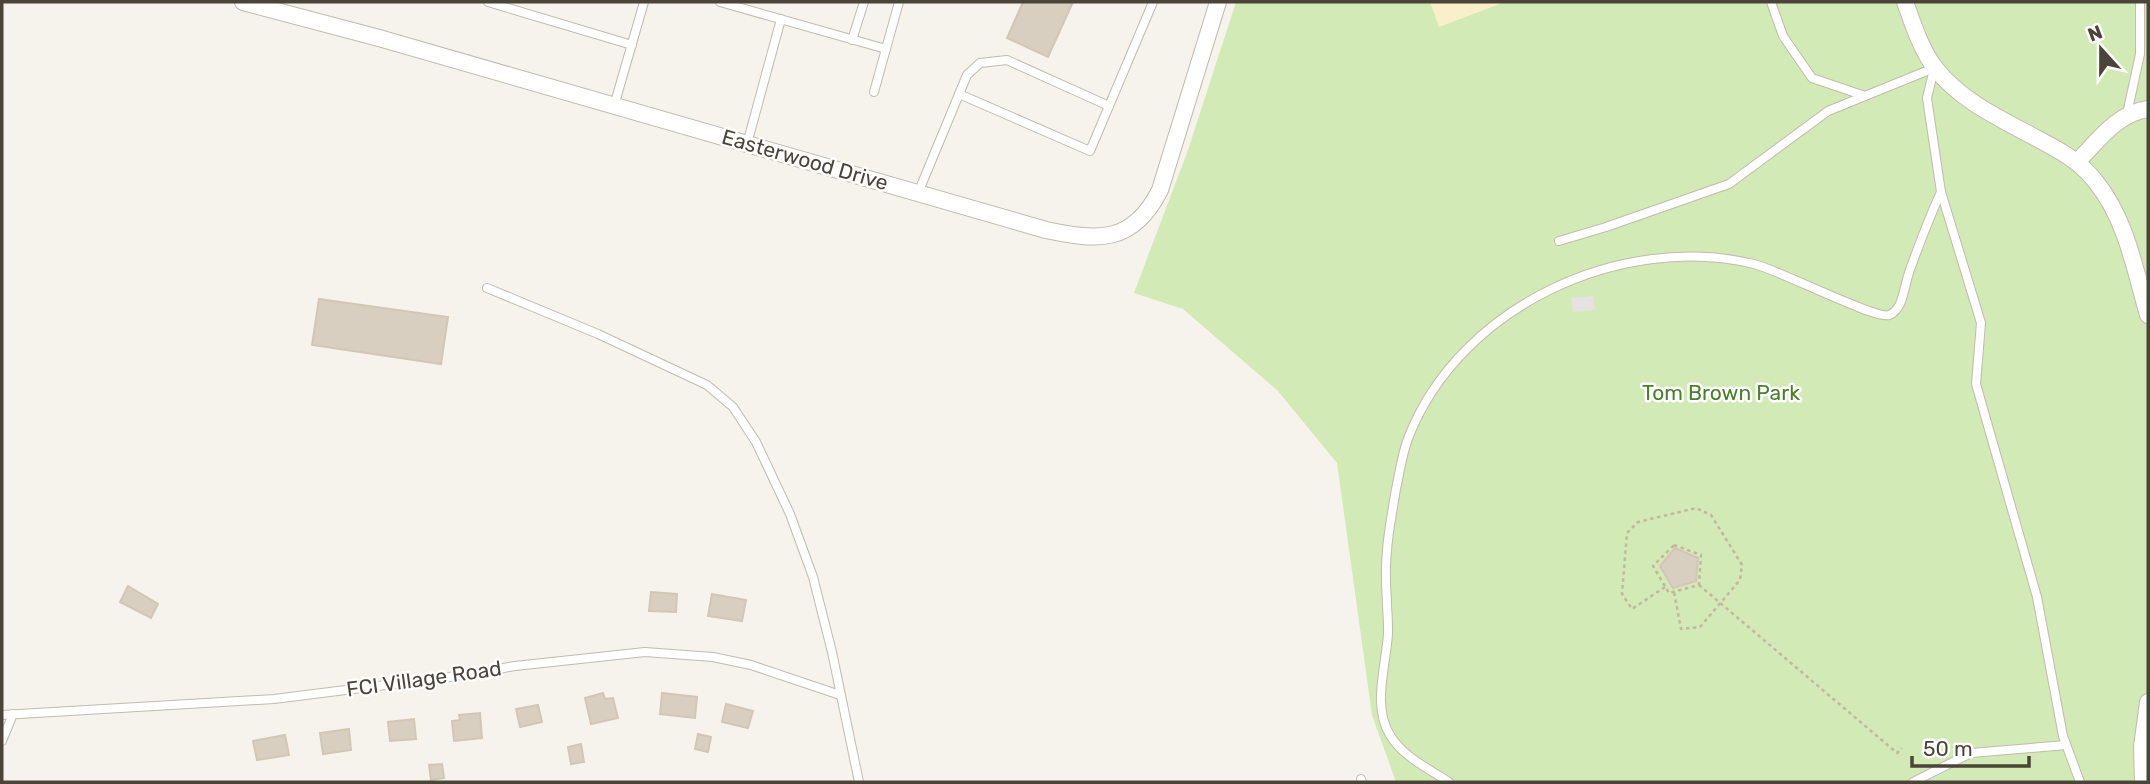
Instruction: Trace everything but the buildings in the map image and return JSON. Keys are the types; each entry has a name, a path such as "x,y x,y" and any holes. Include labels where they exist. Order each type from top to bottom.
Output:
{"street":[{"name":"Easterwood Drive","path":"243,2 293,8 614,106 1046,230 1097,238 1126,229 1142,219 1153,206 1218,2"},
{"path":"1905,2 1915,31 1934,68 1964,96 2077,162 2096,181 2119,221 2148,315"},
{"path":"2077,162 2127,114 2148,109"},
{"path":"2143,782 2143,747 2148,702"}],"lane":[{"path":"488,2 632,45"},
{"path":"614,106 644,2"},
{"path":"720,2 886,49"},
{"path":"852,40 864,2"},
{"path":"874,92 899,2"},
{"path":"959,94 1090,151 1153,2"},
{"path":"1771,2 1783,36 1812,78 1865,96"},
{"path":"2127,114 2140,54 2140,2"},
{"path":"747,144 781,19"},
{"path":"918,193 967,75 980,63 1007,60 1109,107"},
{"path":"1559,241 1729,184 1828,111 1934,68"},
{"path":"1934,68 1927,98 1941,192 1981,323 1976,384 2037,597 2066,745 2080,782"},
{"path":"1449,782 1405,753 1390,735 1383,718 1382,701 1388,634 1385,579 1388,536 1402,456 1421,410 1445,373 1468,348 1522,305 1581,276 1655,259 1720,258 1752,263 1777,270 1878,316 1887,316 1894,313 1900,304 1910,269 1941,192"},
{"path":"487,288 598,334 707,386 733,408 756,442 790,514 809,564 832,652 859,782"},
{"name":"FCI Village Road","path":"2,715 274,699 515,666 645,652 713,657 751,665 840,695"},
{"path":"2,741 13,714"},
{"path":"1913,782 1971,753 2066,745"}],"path":[{"path":"1665,587 1632,609 1622,594 1627,533 1638,523 1696,508 1711,515 1742,565 1740,580 1700,627 1681,629 1674,592"},
{"path":"1674,545 1701,555 1699,586 1669,593 1653,566 1674,545"},
{"path":"1699,586 1897,753 1902,748"}],"green space":[{"name":"Tom Brown Park","path":"1236,2 2148,2 2148,782 1396,782 1372,715 1337,463 1277,390 1183,309 1134,293 1188,150"}],"sand":[{"path":"1430,2 1505,2 1439,27"}],"shaded area":[{"path":"1594,296 1595,310 1573,312 1571,298"}]}
